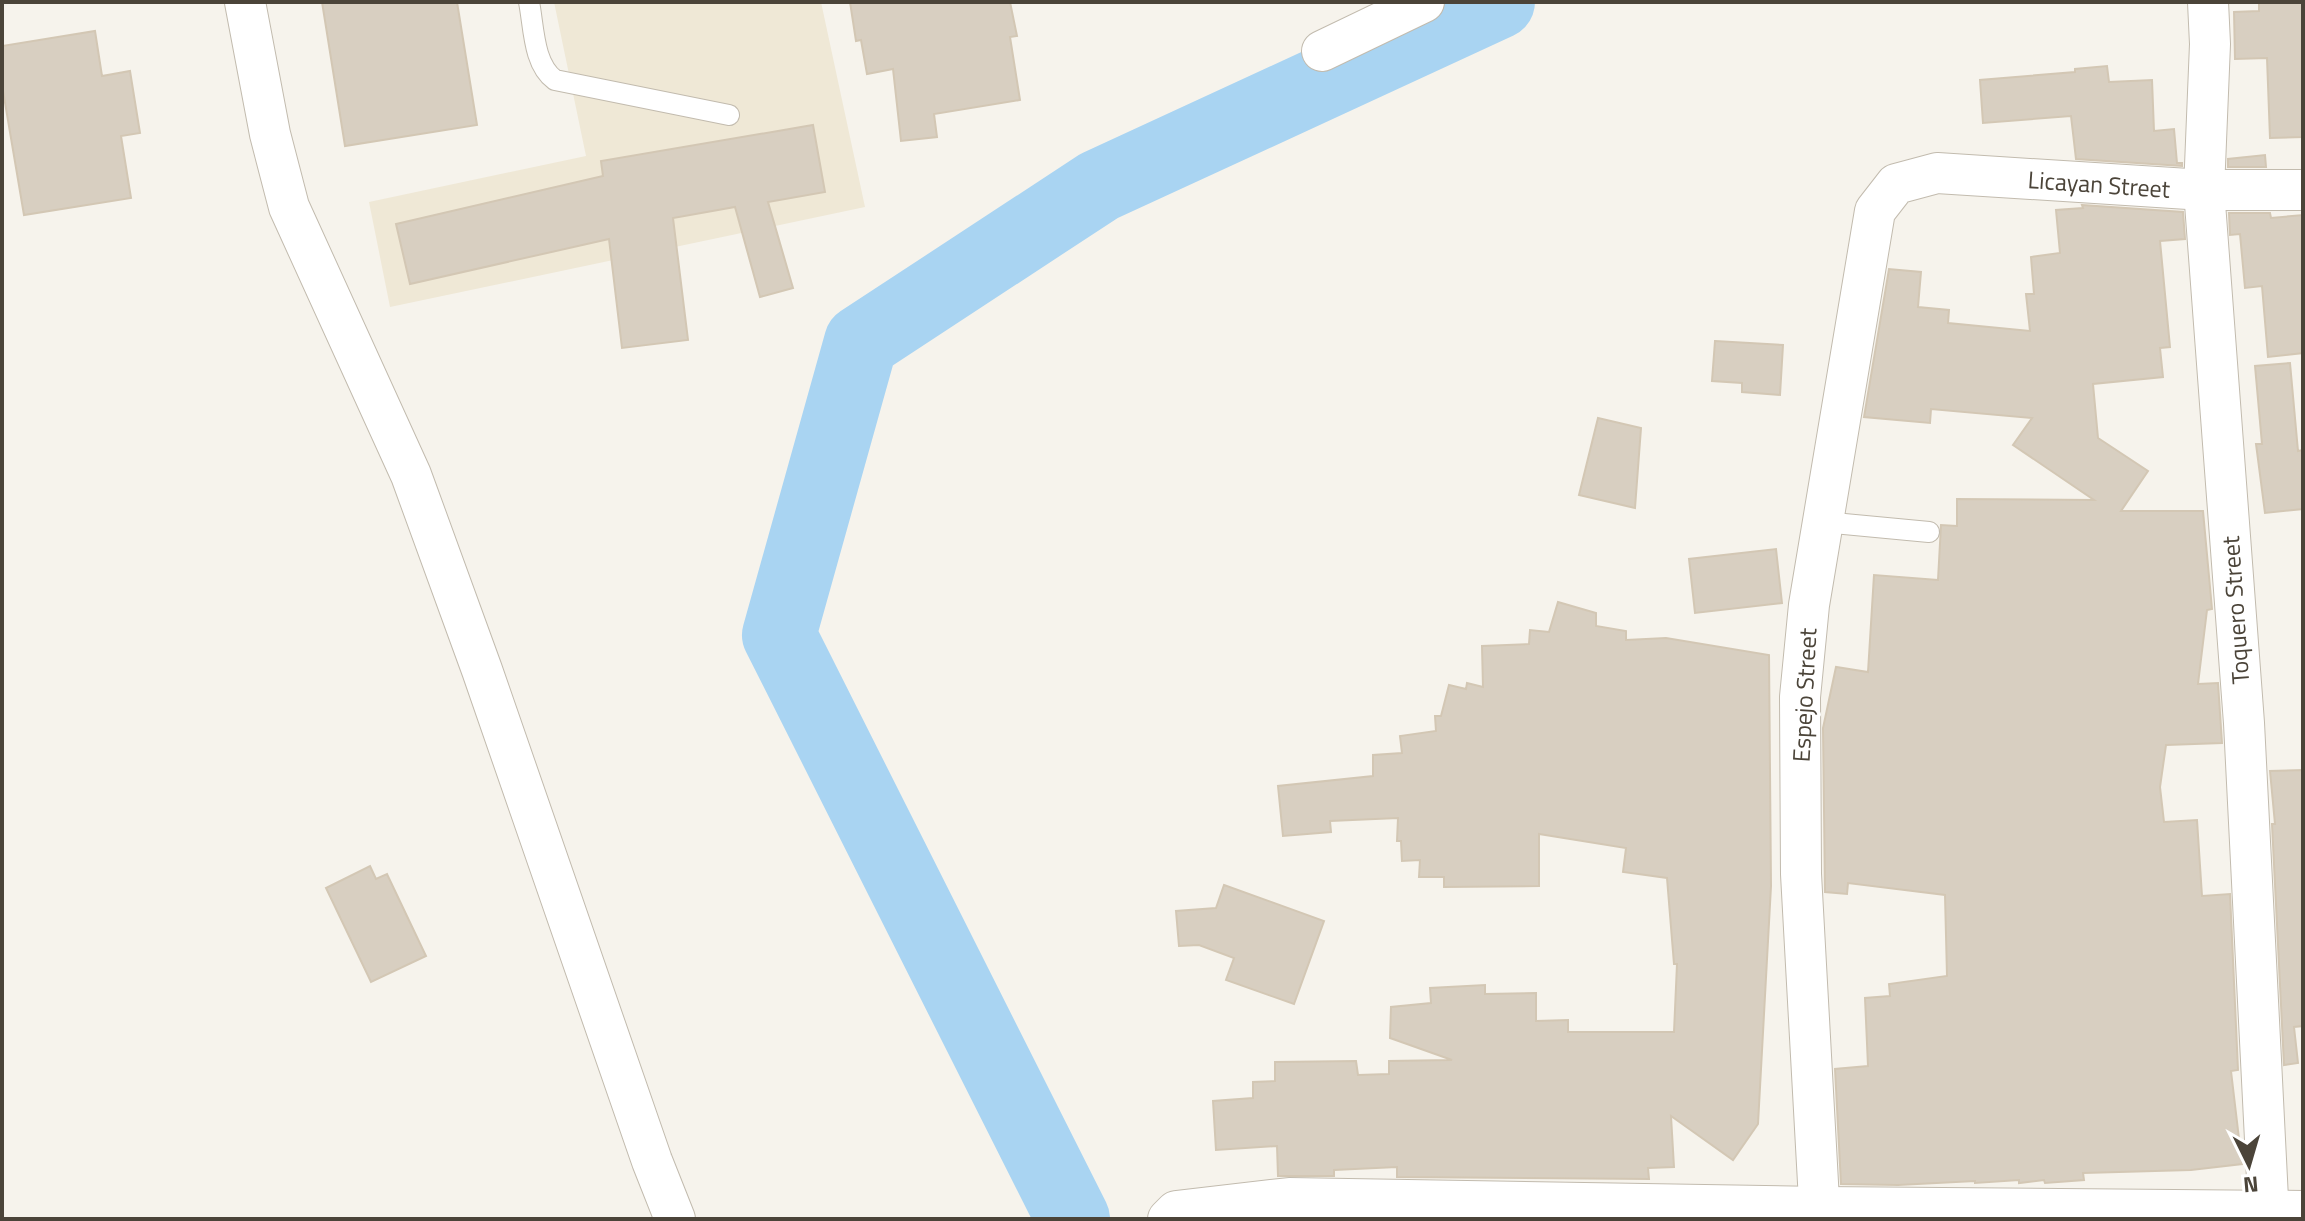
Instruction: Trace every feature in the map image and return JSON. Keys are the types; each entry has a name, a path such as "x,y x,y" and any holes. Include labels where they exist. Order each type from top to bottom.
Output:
{"street":[{"path":"245,2 270,134 289,207 411,475 675,1219"},
{"path":"1322,51 1424,2"},
{"name":"Toquero Street","path":"2208,2 2210,44 2204,190 2280,1213"},
{"name":"Licayan Street","path":"1896,184 1937,173 2204,190 2303,190"},
{"name":"Espejo Street","path":"1820,1213 1801,874 1800,711 1809,605 1875,211 1896,184"},
{"path":"1168,1219 1176,1211 1289,1198 1820,1213 2280,1213"}],"lane":[{"path":"529,2 539,58 547,74 555,80 729,115"},
{"path":"1823,522 1929,532"}],"shaded area":[{"path":"554,2 821,2 865,207 390,307 369,202 586,156"}],"building":[{"path":"322,2 457,2 477,125 345,146"},
{"path":"850,2 1010,2 1017,36 1010,37 1020,100 934,114 937,137 901,141 893,69 867,74 861,40 856,41"},
{"path":"2259,2 2303,2 2303,137 2270,138 2267,58 2235,59 2234,12 2259,11"},
{"path":"95,31 102,76 130,71 140,133 121,136 131,198 24,215 2,85 2,46"},
{"path":"2107,66 2109,82 2152,80 2154,131 2174,129 2177,163 2182,163 2182,166 2076,159 2071,116 1983,123 1980,80 2075,72 2075,69"},
{"path":"813,125 825,192 768,202 793,288 760,297 735,207 673,218 688,340 622,348 609,239 410,284 396,224 603,176 601,161"},
{"path":"2265,155 2266,167 2228,167 2228,159"},
{"path":"2082,205 2183,212 2185,239 2160,241 2170,347 2160,348 2163,377 2093,384 2098,438 2148,471 2121,511 2203,511 2212,609 2207,610 2198,684 2218,683 2222,743 2166,745 2160,787 2164,822 2197,820 2202,896 2230,894 2238,1070 2231,1071 2242,1164 2191,1170 2083,1173 2084,1180 2045,1183 2044,1180 2019,1183 2019,1180 1841,1184 1835,1069 1868,1066 1865,998 1890,996 1889,984 1947,976 1945,895 1848,883 1847,894 1825,892 1823,728 1836,667 1868,672 1874,575 1938,580 1941,525 1957,526 1957,499 2094,500 2013,445 2032,418 1931,409 1930,423 1864,417 1889,269 1921,272 1918,307 1949,310 1948,323 2030,331 2026,294 2034,294 2031,257 2060,253 2056,210 2083,208"},
{"path":"2229,213 2270,213 2271,218 2303,215 2303,353 2268,357 2262,286 2245,288 2240,234 2230,235"},
{"path":"1715,341 1783,345 1780,395 1742,392 1742,383 1712,381"},
{"path":"2290,363 2298,451 2303,450 2303,509 2265,513 2256,444 2262,444 2255,366"},
{"path":"1598,418 1641,428 1635,508 1579,495"},
{"path":"1776,549 1782,603 1695,613 1689,559"},
{"path":"1558,602 1596,613 1596,626 1626,631 1626,640 1666,638 1769,655 1771,886 1758,1124 1733,1160 1671,1116 1674,1167 1648,1168 1649,1179 1397,1177 1397,1167 1334,1170 1334,1176 1278,1176 1277,1146 1216,1150 1213,1101 1253,1098 1253,1082 1275,1081 1275,1062 1356,1061 1358,1075 1389,1074 1389,1061 1452,1060 1390,1038 1391,1007 1431,1003 1430,988 1485,985 1485,994 1536,993 1536,1021 1568,1020 1568,1032 1674,1032 1677,964 1674,964 1667,878 1623,872 1626,848 1539,834 1539,886 1444,887 1444,877 1419,877 1420,860 1402,861 1401,841 1397,841 1398,818 1330,821 1331,832 1283,836 1278,786 1373,776 1373,755 1402,753 1400,736 1436,731 1435,716 1441,716 1449,685 1466,689 1467,683 1483,687 1482,646 1529,644 1530,630 1549,632"},
{"path":"2303,770 2303,1026 2294,1027 2298,1063 2284,1065 2272,824 2275,824 2270,771"},
{"path":"370,866 376,879 387,874 426,956 371,982 326,888"},
{"path":"1224,885 1324,921 1294,1004 1226,980 1234,958 1199,945 1179,946 1176,911 1216,908"}],"waterway":[{"path":"1073,1219 779,635 861,342 1099,186 1498,2"}]}
